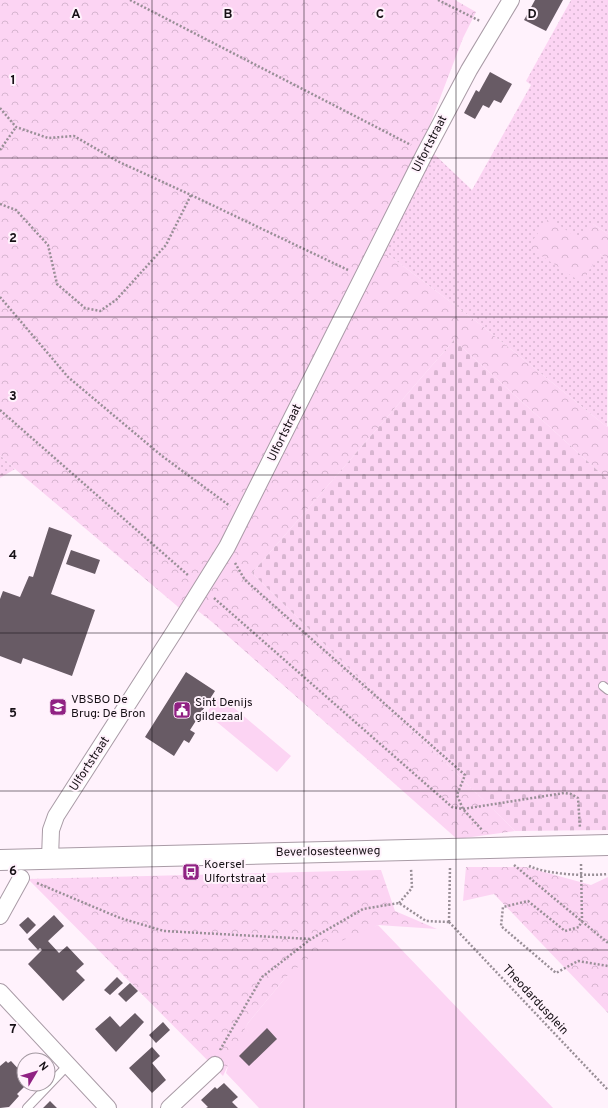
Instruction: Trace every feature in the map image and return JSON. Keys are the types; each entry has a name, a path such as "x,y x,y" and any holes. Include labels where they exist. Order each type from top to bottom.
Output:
{"street":[{"name":"Ulfortstraat","path":"50,858 51,830 56,816 227,547 425,153 469,70 512,0"},
{"name":"Beverlosesteenweg","path":"0,860 608,845"},
{"path":"0,916 21,878"},
{"path":"0,992 108,1108"},
{"path":"169,1108 215,1065"}],"lane":[{"path":"27,1108 68,1065"}],"path":[{"path":"130,0 425,153"},
{"path":"438,0 494,28"},
{"path":"0,108 16,127 48,138 74,136 117,161 191,194 362,278"},
{"path":"0,150 16,127"},
{"path":"0,204 16,210 48,245 57,284 85,308 100,311 116,300 166,245 191,194"},
{"path":"0,297 68,377 162,456 244,515"},
{"path":"0,410 452,807 463,809 571,794 578,798 581,846"},
{"path":"227,547 245,580 465,775 457,795 463,809"},
{"path":"215,1065 220,1049 262,977 311,939 363,909 399,903 412,888 411,850"},
{"path":"399,903 426,921 449,922 450,860"},
{"path":"512,864 582,920 608,943"},
{"path":"526,865 539,871 608,874"},
{"path":"581,874 582,920 578,927 565,931 528,901 503,907 500,926 556,973 578,961 608,966"},
{"path":"21,878 120,918 164,931 311,939"},
{"name":"Theodardusplein","path":"449,922 608,1090"}],"green space":[{"path":"0,0 455,0 476,12 463,38 382,250 481,325 607,427 608,426 608,480 454,340 252,573 515,831 457,839 212,622 188,603 183,611 0,455"},
{"path":"571,0 608,0 608,234 593,224 600,254 608,260 607,427 481,325 382,250 433,153 472,190 531,85 526,81"},
{"path":"549,218 579,239 593,224 608,234 608,260 600,254 581,282 528,247"},
{"path":"454,340 608,480 608,830 515,831 252,573"},
{"path":"0,455 15,469 0,478"},
{"path":"220,696 291,756 277,772 206,713"},
{"path":"466,867 526,867 591,885 608,877 608,1013 494,894 463,901"},
{"path":"381,870 395,911 437,929 378,925 286,977 248,1023 223,1076 28,879"},
{"path":"378,925 553,1108 259,1108 226,1073 231,1055 248,1023 286,977 316,952"}],"building":[{"path":"535,0 563,0 546,31 524,20"},
{"path":"490,72 512,84 501,103 494,100 489,108 483,105 475,119 464,113 476,90 479,92"},
{"path":"49,527 72,535 51,594 95,610 72,676 23,658 21,664 0,656 0,599 3,591 20,597 29,576 33,577"},
{"path":"71,550 100,560 95,574 66,564"},
{"name":"Sint Denijs gildezaal","path":"186,672 215,691 190,730 195,733 189,743 184,740 174,756 145,737"},
{"path":"54,915 64,926 48,941 59,953 67,946 84,964 76,971 85,980 63,1001 28,964 42,950 40,948 38,950 28,939"},
{"path":"28,917 36,925 27,934 19,925"},
{"path":"117,977 123,983 110,995 104,990"},
{"path":"130,983 138,991 126,1002 118,994"},
{"path":"135,1013 144,1022 116,1052 95,1029 110,1016 120,1027"},
{"path":"163,1022 170,1030 156,1043 149,1035"},
{"path":"267,1028 277,1039 249,1066 239,1056"},
{"path":"152,1047 160,1056 152,1063 166,1080 152,1093 129,1068"},
{"path":"6,1061 8,1063 11,1061 16,1066 16,1092 19,1092 17,1094 19,1096 9,1107 0,1108 0,1066"},
{"path":"224,1083 238,1097 232,1102 238,1108 206,1108 208,1107 201,1100 215,1087 217,1089"},
{"path":"50,1101 57,1108 43,1108"}],"place":[{"name":"VBSBO De Brug: De Bron","path":"58,707"},
{"name":"Sint Denijs gildezaal","path":"182,710"},
{"name":"Koersel Ulfortstraat","path":"191,872"}]}
